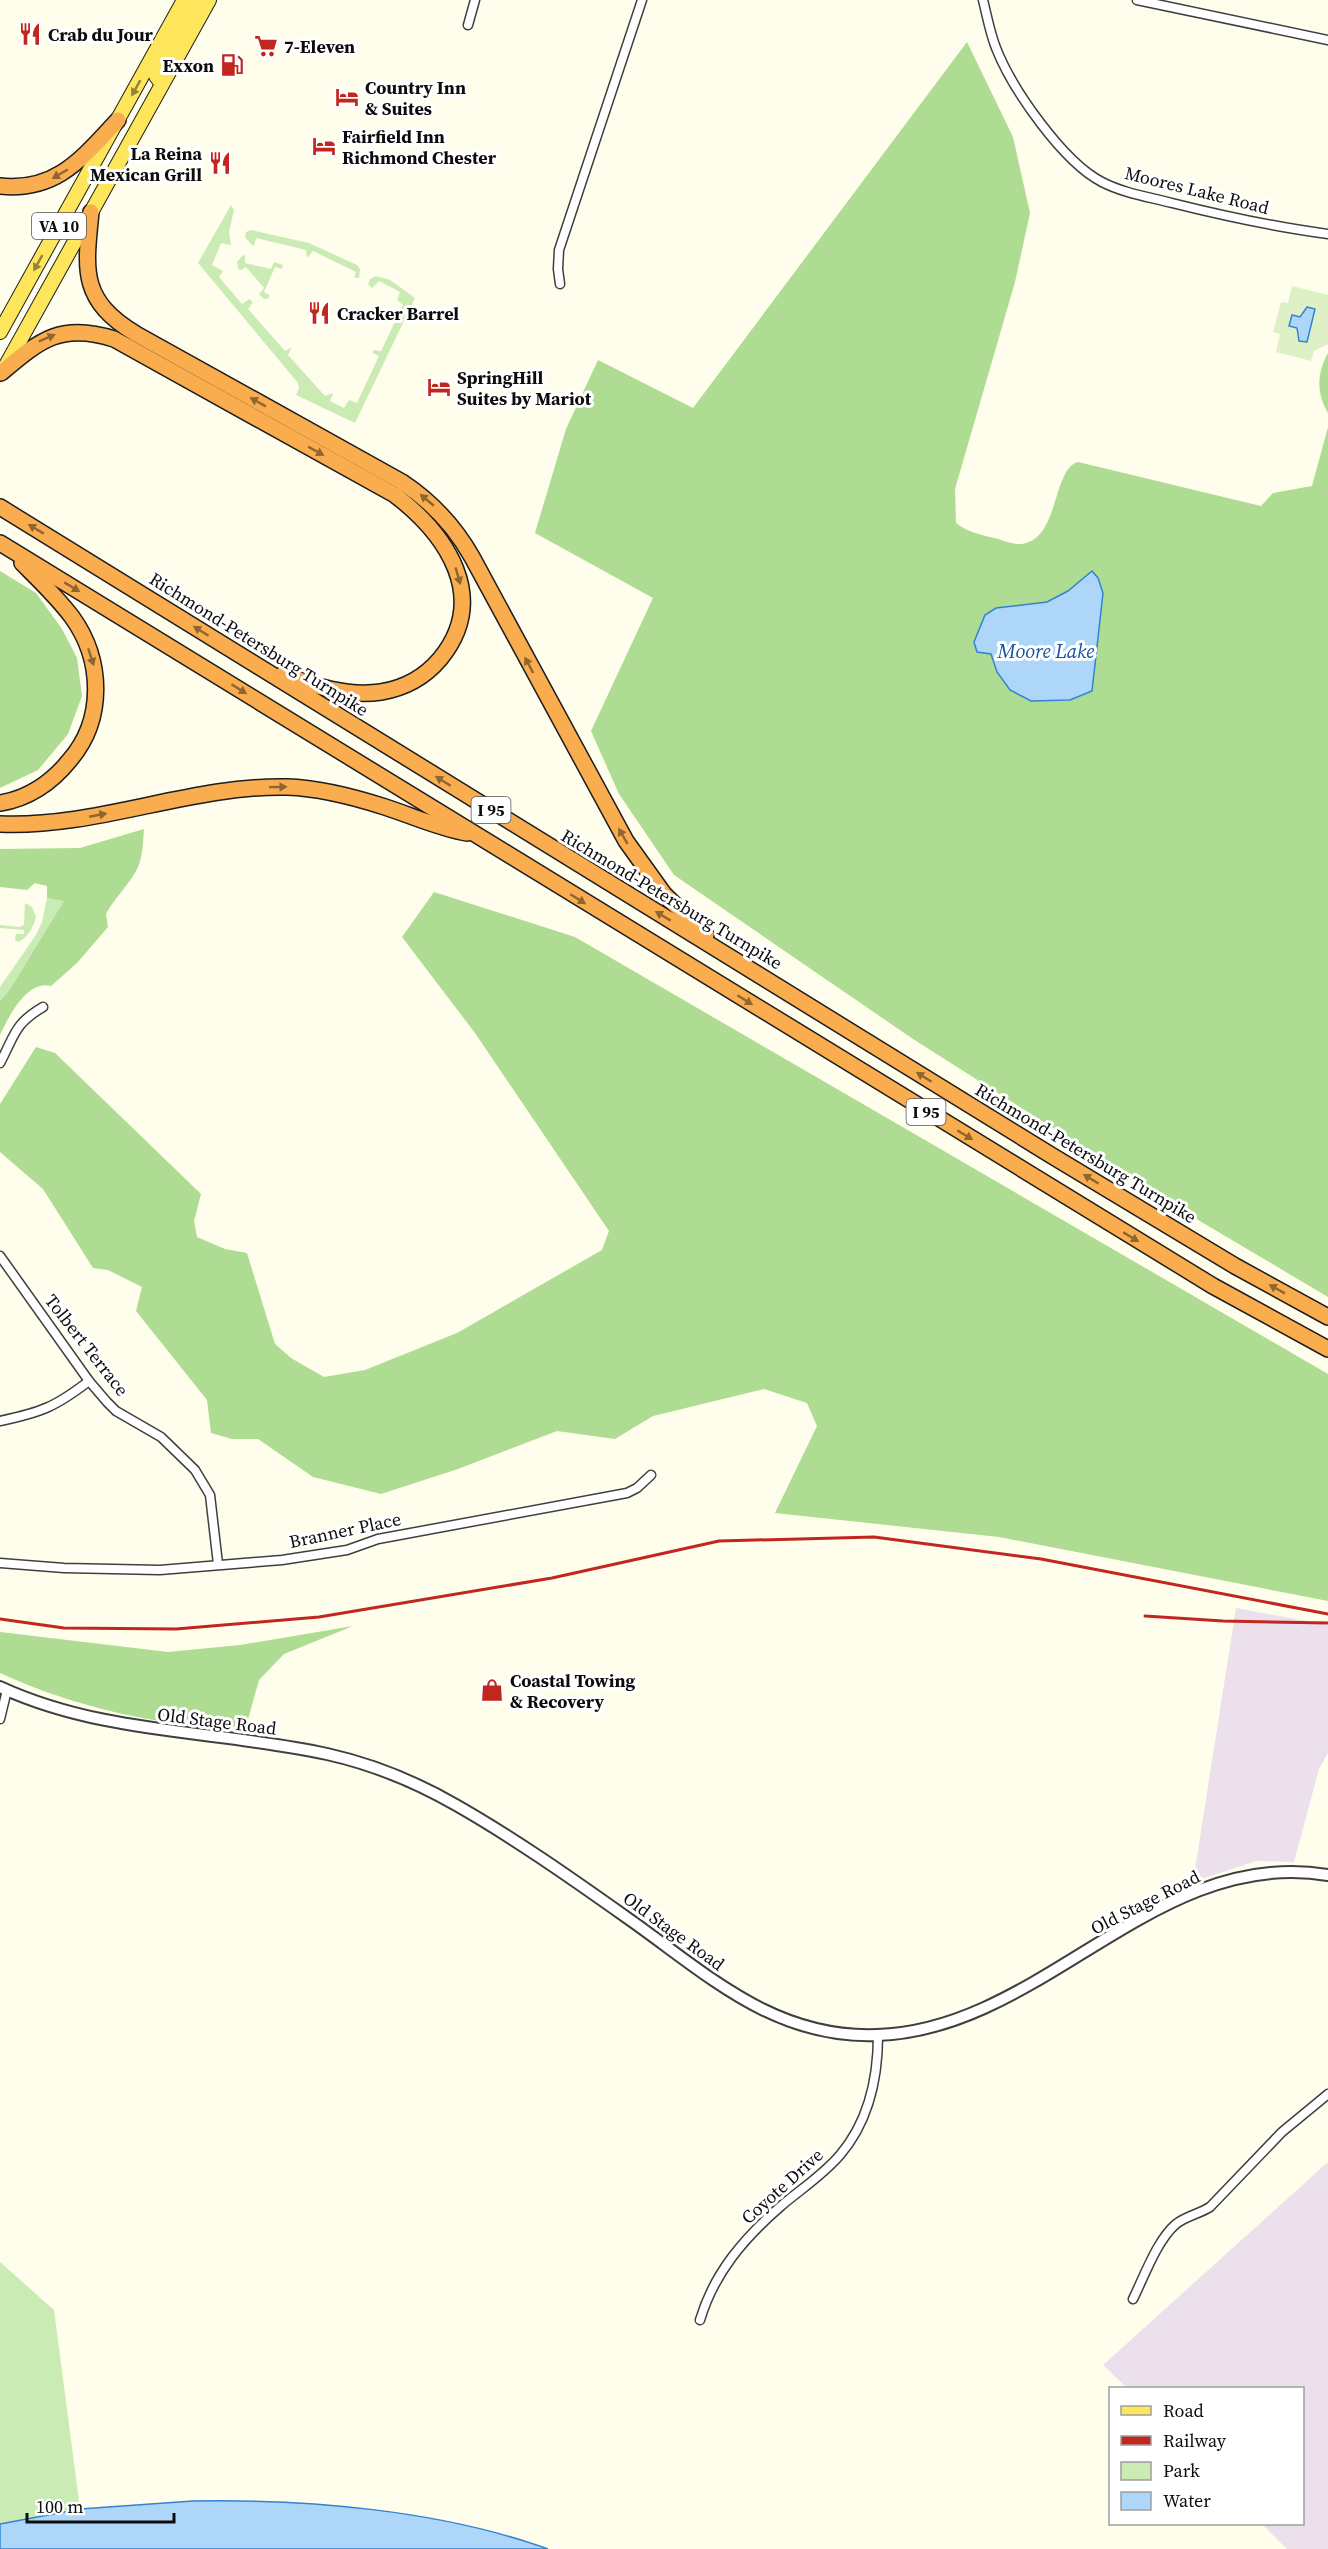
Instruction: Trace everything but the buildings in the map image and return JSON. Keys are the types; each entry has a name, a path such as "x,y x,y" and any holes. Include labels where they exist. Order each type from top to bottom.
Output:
{"highway":[{"path":"0,186 34,185 59,175 83,157 118,120"},
{"path":"91,212 86,259 89,280 102,306 118,322 402,482 447,519 472,557 592,783 637,859 664,894 731,957"},
{"path":"1,373 34,345 56,334 87,332 114,339 395,495 427,522 450,555 461,586 462,601 457,629 450,645 433,668 408,685 380,692 342,692 323,688 251,662"},
{"name":"Richmond-Petersburg Turnpike","path":"0,507 1174,1230 1328,1317"},
{"path":"0,803 21,797 47,783 73,757 89,729 95,707 96,684 91,655 73,618 59,600 2,544"},
{"name":"I 95","path":"2,544 1203,1280 1328,1349"},
{"path":"0,824 47,824 240,789 288,787 348,796 386,807 445,829 475,835"}],"main road":[{"name":"VA 10","path":"0,332 184,0"},
{"path":"162,84 156,76 157,70 192,8 194,0"},
{"name":"VA 10","path":"1,373 209,0"}],"street":[{"path":"468,24 476,0"},
{"path":"560,284 558,268 560,250 642,0"},
{"name":"Moores Lake Road","path":"983,0 994,42 1008,72 1056,143 1087,173 1102,182 1131,193 1246,221 1328,234"},
{"path":"1141,0 1328,40"},
{"path":"0,1062 17,1028 27,1016 43,1007"},
{"name":"Tolbert Terrace","path":"0,1256 89,1381 116,1411 161,1437 195,1470 210,1495 218,1564"},
{"path":"0,1421 61,1403 89,1381"},
{"name":"Branner Place","path":"0,1563 64,1568 160,1570 282,1560 347,1550 378,1539 627,1493 637,1488 651,1475"},
{"path":"0,1719 3,1688"},
{"name":"Old Stage Road","path":"3,1688 43,1704 121,1724 288,1747 345,1759 395,1776 456,1805 511,1839 746,2002 772,2016 809,2029 839,2034 878,2035 921,2030 966,2017 1150,1914 1200,1890 1249,1875 1273,1872 1328,1875"},
{"name":"Coyote Drive","path":"700,2320 714,2283 733,2254 781,2206 825,2172 850,2143 873,2090 878,2057 878,2035"},
{"path":"1132,2299 1168,2232 1185,2218 1201,2213 1210,2207 1282,2132 1328,2094"}],"shaded area":[{"path":"1236,1608 1328,1625 1328,1753 1319,1769 1294,1862 1256,1861 1193,1882"},
{"path":"1328,2162 1328,2549 1287,2549 1263,2525 1304,2525 1304,2387 1126,2387 1103,2365"}],"green space":[{"path":"967,42 1013,137 1030,213 1015,282 955,489 956,523 976,533 1012,543 1030,542 1048,521 1063,478 1069,468 1078,462 1261,506 1273,493 1312,486 1328,427 1328,1297 1188,1214 913,1039 674,875 619,794 591,731 653,598 535,533 566,429 598,360 693,408"},
{"path":"231,205 234,210 229,232 231,245 221,243 212,265 223,271 219,277 242,304 249,299 253,302 248,309 285,351 292,347 288,355 325,396 333,393 330,401 344,408 349,400 357,403 379,356 373,353 373,350 381,351 403,305 397,300 400,292 379,281 372,288 368,284 370,279 376,276 390,280 415,298 355,423 296,395 299,388 298,383 198,263"},
{"path":"251,230 309,243 357,265 360,269 359,278 354,278 356,272 313,251 307,258 306,250 256,238 254,246 245,237 246,232"},
{"path":"243,255 245,263 271,269 274,262 283,265 282,269 275,267 264,292 269,295 269,298 264,299 259,294 264,288 246,267 238,269 237,262"},
{"path":"1292,286 1328,295 1328,344 1314,351 1311,361 1276,352 1280,334 1273,332 1281,302 1288,303"},
{"path":"1328,353 1328,413 1321,398 1319,383"},
{"path":"0,571 36,593 62,629 77,658 82,696 68,734 38,770 0,788"},
{"path":"144,829 140,863 106,914 108,927 77,963 51,986 34,988 20,1001 0,1035 0,1001 11,988 64,901 47,898 47,886 35,883 27,890 0,887 0,849 80,848"},
{"path":"434,892 575,937 1328,1374 1328,1601 999,1537 775,1513 817,1426 807,1403 764,1389 653,1416 615,1439 557,1431 458,1469 381,1494 313,1477 258,1439 232,1439 211,1433 207,1400 136,1311 142,1287 108,1270 93,1268 43,1189 0,1152 0,1104 36,1047 55,1053 201,1194 194,1221 197,1237 225,1249 247,1253 275,1344 291,1358 324,1377 365,1370 457,1333 602,1250 609,1231 475,1033 402,937"},
{"path":"47,898 64,900 63,906 11,988 0,1001 0,987 36,935 42,922"},
{"path":"25,903 32,907 36,917 30,932 18,942 15,940 16,934 24,934 24,930 0,928 0,925 19,927 24,925"},
{"path":"353,1626 284,1654 259,1680 245,1730 182,1724 120,1713 58,1696 0,1673 0,1632 168,1652 240,1645"},
{"path":"0,2262 54,2310 80,2509 0,2524"}],"water":[{"path":"1307,307 1315,309 1307,342 1299,341 1297,328 1289,326 1292,315 1300,317"},
{"name":"Moore Lake","path":"1092,571 1098,578 1103,593 1092,691 1070,700 1031,701 1010,690 997,672 991,654 977,652 974,642 985,615 996,608 1047,602 1068,591"},
{"path":"193,2501 327,2505 418,2516 463,2525 548,2549 0,2549 0,2524 80,2509"}],"railway":[{"path":"0,1619 64,1628 176,1629 319,1617 552,1578 719,1541 874,1537 1041,1559 1328,1614"},
{"path":"1145,1616 1223,1621 1328,1623"}],"place":[{"name":"Crab du Jour","path":"30,34"},
{"name":"7-Eleven","path":"266,46"},
{"name":"Exxon","path":"232,65"},
{"name":"Country Inn & Suites","path":"347,97"},
{"name":"Fairfield Inn Richmond Chester","path":"324,146"},
{"name":"La Reina Mexican Grill","path":"220,163"},
{"name":"Cracker Barrel","path":"319,313"},
{"name":"SpringHill Suites by Mariot","path":"439,387"},
{"name":"Coastal Towing & Recovery","path":"492,1690"}]}
